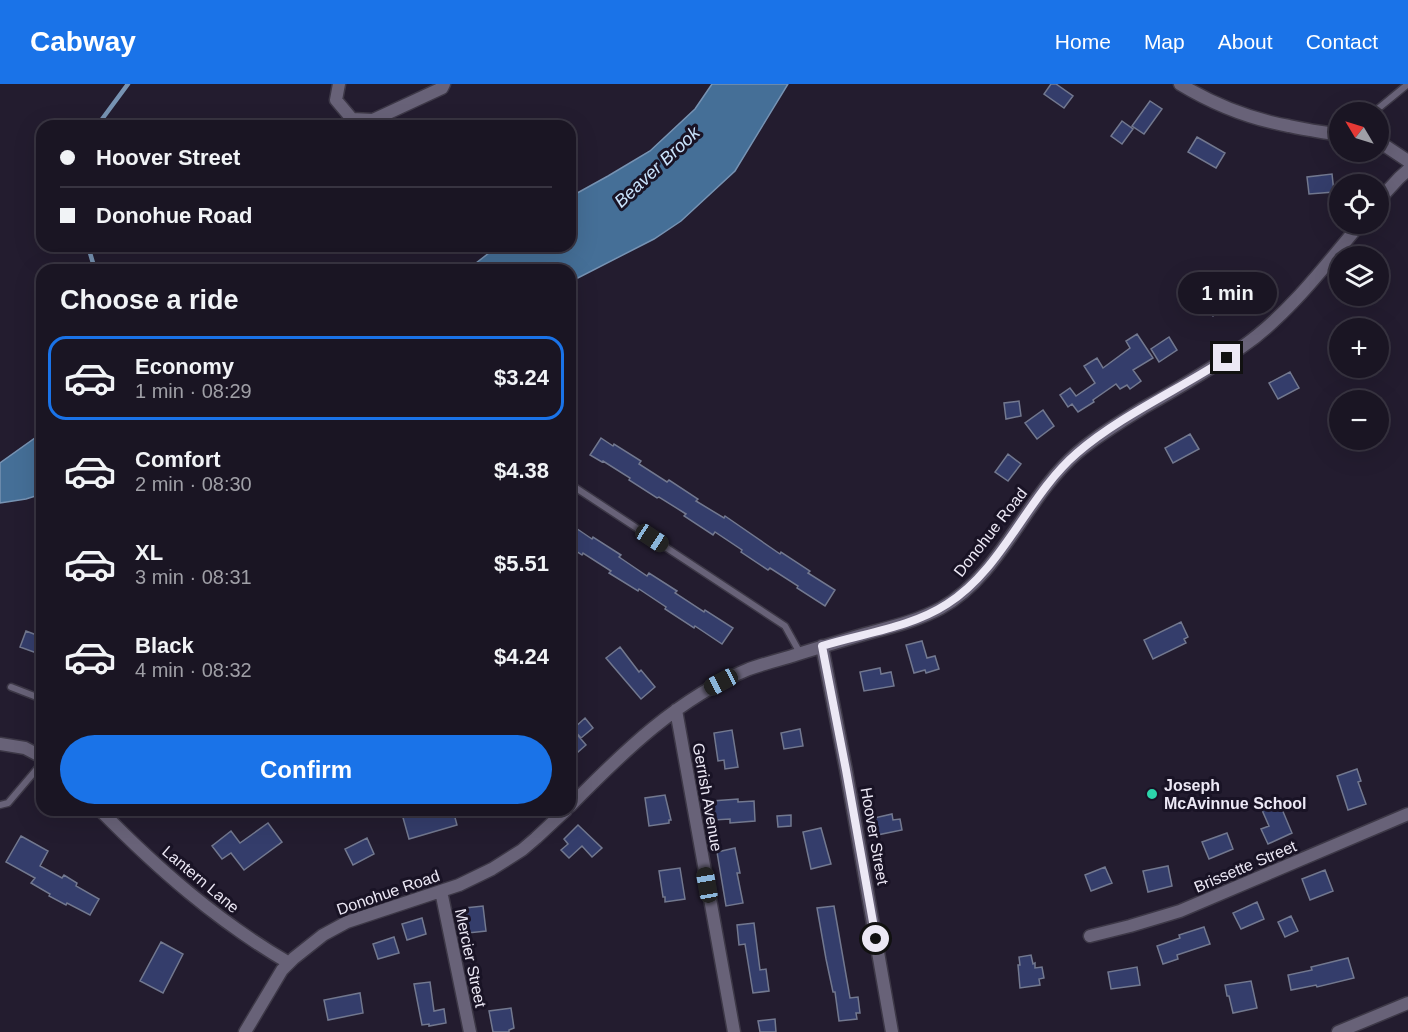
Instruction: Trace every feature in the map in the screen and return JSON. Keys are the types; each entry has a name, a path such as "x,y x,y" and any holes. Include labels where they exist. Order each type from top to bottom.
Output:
{"street":[{"path":"339,84 336,100 352,118 373,120 442,88 444,84"},
{"path":"1180,84 1242,113 1288,126 1329,133"},
{"path":"1389,148 1408,161"},
{"path":"1389,189 1408,170"},
{"name":"Donohue Road","path":"576,800 638,741 702,692 751,669 913,620 939,609 959,596 982,574 1048,484 1076,453 1113,426 1208,370 1254,339 1318,274 1352,234"},
{"name":"Hoover Street","path":"822,646 892,1032"},
{"name":"Gerrish Avenue","path":"676,710 734,1032"},
{"path":"0,744 25,748 36,754"},
{"name":"Brissette Street","path":"1090,936 1180,911 1408,814"},
{"name":"Lantern Lane","path":"106,816 143,853 201,903 242,934 289,963"},
{"name":"Donohue Road","path":"246,1032 270,990 289,963 330,930 474,878 522,850 560,816"},
{"name":"Mercier Street","path":"441,891 470,1032"},
{"path":"1338,1032 1408,1003"}],"lane":[{"path":"1386,102 1408,84"},
{"path":"576,488 785,626 801,653"},
{"path":"11,687 36,697"},
{"path":"0,805 8,803 36,770"}],"water":[{"name":"Beaver Brook","path":"712,84 788,84 735,171 681,221 654,239 576,279 576,264 475,264 490,252 576,252 576,194 650,151 695,109"},
{"path":"36,437 36,496 0,503 0,463"}],"building":[{"path":"1051,84 1056,84 1073,96 1064,108 1044,94"},
{"path":"1150,101 1162,109 1144,134 1132,126"},
{"path":"1122,121 1133,129 1122,144 1111,136"},
{"path":"1197,137 1225,153 1216,168 1188,152"},
{"path":"1329,174 1329,192 1309,194 1307,177"},
{"path":"1231,280 1239,291 1233,295 1236,300 1213,316 1202,299"},
{"path":"1137,334 1153,358 1133,370 1141,381 1130,389 1127,385 1120,389 1116,384 1078,412 1072,404 1068,407 1060,395 1070,388 1076,396 1095,383 1084,366 1097,358 1103,368 1130,348 1126,341"},
{"path":"1169,337 1177,350 1159,362 1151,349"},
{"path":"1290,372 1299,388 1278,399 1269,383"},
{"path":"1019,401 1021,416 1006,419 1004,403"},
{"path":"1043,410 1054,426 1037,439 1025,423"},
{"path":"1190,434 1199,449 1173,463 1165,448"},
{"path":"601,438 641,461 639,464 667,482 669,480 698,499 696,501 724,518 725,516 780,554 781,552 810,571 808,573 835,590 825,606 770,568 768,570 741,552 742,550 715,532 713,535 684,516 686,514 590,455"},
{"path":"1008,454 1021,464 1008,481 995,472"},
{"path":"576,528 621,555 619,557 647,576 649,573 704,612 705,610 733,628 722,644 665,609 666,607 639,589 638,591 609,573 611,571 583,553 582,555 576,551"},
{"path":"1181,622 1188,637 1184,639 1186,643 1153,659 1144,640"},
{"path":"26,631 36,635 36,653 20,647"},
{"path":"922,641 927,658 935,656 939,669 926,673 925,670 914,673 906,645"},
{"path":"620,647 639,672 641,670 655,687 641,699 606,658"},
{"path":"880,668 881,674 891,672 894,686 864,691 860,672"},
{"path":"585,718 593,728 581,738 576,732 576,726"},
{"path":"800,729 803,746 784,749 781,733"},
{"path":"732,730 738,767 725,769 724,760 718,761 714,733"},
{"path":"576,733 586,745 576,754"},
{"path":"1357,769 1361,781 1358,782 1366,804 1348,810 1337,776"},
{"path":"665,795 671,820 669,823 649,826 645,798"},
{"path":"738,799 738,802 754,801 755,821 730,823 730,819 713,820 712,801"},
{"path":"1279,802 1292,833 1268,844 1261,829 1269,826 1262,810"},
{"path":"892,814 893,820 900,819 902,830 877,835 874,818"},
{"path":"791,815 791,826 778,827 777,816"},
{"path":"403,816 455,816 457,825 409,839"},
{"path":"268,823 282,842 244,870 231,853 222,859 212,846 231,831 240,843"},
{"path":"578,825 602,848 592,857 582,846 569,858 561,850 568,844 564,839"},
{"path":"821,828 831,864 811,869 803,832"},
{"path":"1227,833 1233,849 1209,859 1202,842"},
{"path":"21,836 48,851 40,866 62,878 64,875 77,883 76,886 99,899 90,915 49,896 50,894 31,883 35,878 6,862"},
{"path":"367,838 374,854 353,865 345,849"},
{"path":"735,848 743,903 726,906 717,852"},
{"path":"1168,866 1172,886 1148,892 1143,871"},
{"path":"1105,867 1112,883 1091,891 1085,875"},
{"path":"680,868 685,899 665,902 659,871"},
{"path":"1325,870 1333,891 1310,900 1302,879"},
{"path":"1257,902 1264,919 1241,929 1233,913"},
{"path":"483,906 486,931 468,933 465,908"},
{"path":"834,906 850,998 858,997 860,1013 856,1013 857,1019 839,1021 835,992 833,992 826,959 817,908"},
{"path":"1291,916 1298,931 1285,937 1278,922"},
{"path":"422,918 426,934 407,940 402,924"},
{"path":"754,923 760,970 766,969 769,991 753,993 745,944 739,945 737,925"},
{"path":"1204,927 1210,944 1177,955 1178,959 1163,964 1157,946 1180,938 1179,935"},
{"path":"394,937 399,953 378,959 373,944"},
{"path":"161,942 183,954 163,993 140,981"},
{"path":"1031,955 1035,968 1042,967 1044,978 1039,979 1040,985 1020,988 1019,957"},
{"path":"1348,958 1354,978 1317,987 1316,985 1291,990 1288,975"},
{"path":"1137,967 1140,985 1111,989 1108,972"},
{"path":"1251,981 1257,1008 1233,1013 1225,985"},
{"path":"430,982 434,1011 444,1009 446,1023 429,1026 429,1024 422,1025 414,984"},
{"path":"360,993 363,1013 328,1020 324,1000"},
{"path":"511,1008 514,1028 509,1032 493,1032 489,1011"},
{"path":"775,1019 776,1032 760,1032 758,1021"}],"waterway":[{"path":"101,120 128,84"},
{"path":"90,252 93,264"}],"place":[{"name":"Joseph McAvinnue School","path":"1152,794"}],"route":[{"path":"876,939 822,646 913,620 939,609 959,596 982,574 1048,484 1076,453 1113,426 1227,358"}]}
